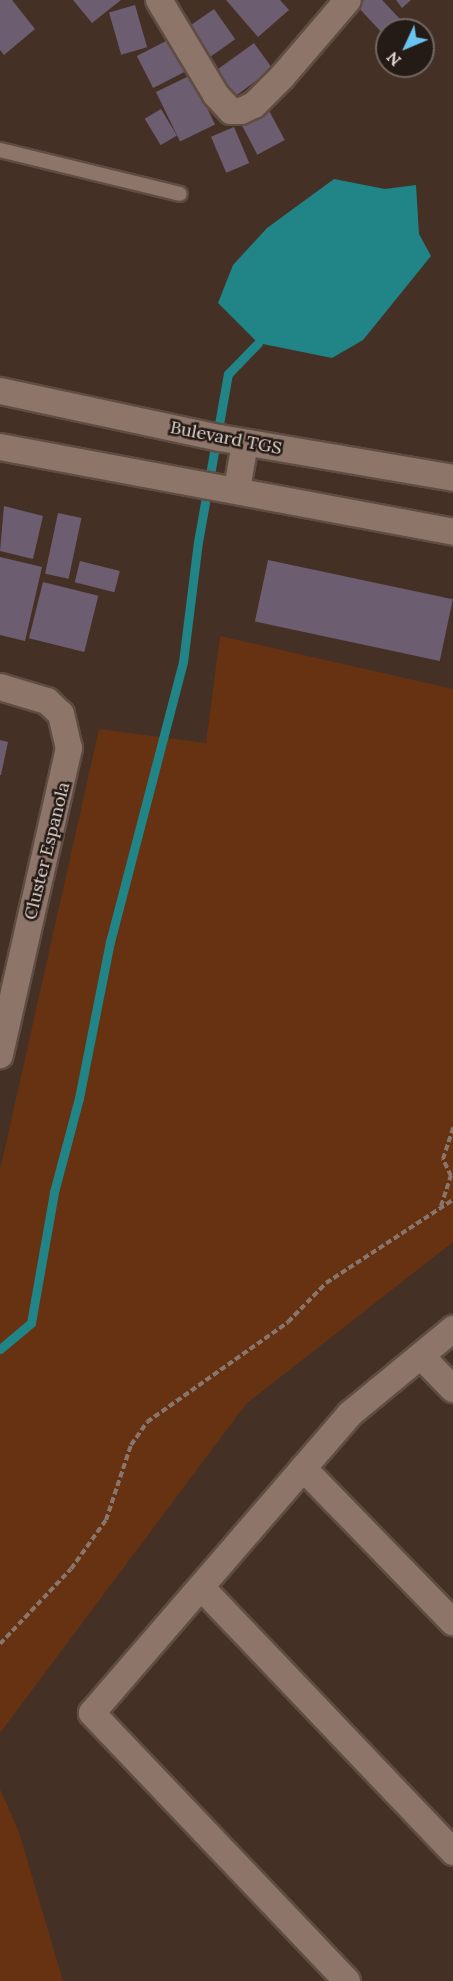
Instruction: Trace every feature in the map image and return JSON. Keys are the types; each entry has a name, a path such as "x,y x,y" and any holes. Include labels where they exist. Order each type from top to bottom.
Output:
{"street":[{"path":"159,0 216,95 231,111 241,111 254,105 282,77 348,0"},
{"name":"Bulevard TGS","path":"0,391 245,443 453,478"},
{"path":"230,488 245,443"},
{"path":"0,447 230,488 453,532"},
{"name":"Cluster Espanola","path":"0,687 48,701 61,714 69,748 0,1055"},
{"path":"347,1981 92,1713 350,1414 453,1329"},
{"path":"421,1356 453,1389"},
{"path":"303,1468 453,1622"},
{"path":"201,1587 453,1852"}],"lane":[{"path":"0,150 180,194"}],"path":[{"path":"441,1208 451,1176 443,1159 453,1128"},
{"path":"0,1644 71,1569 106,1520 131,1445 147,1422 288,1322 326,1283 453,1200"}],"shaded area":[{"path":"220,636 453,689 453,1242 246,1404 0,1733 0,1170 99,729 206,743"},
{"path":"0,1789 19,1832 63,1981 0,1981"}],"water":[{"path":"334,179 385,189 416,185 419,234 431,256 363,340 332,358 258,343 218,303 233,265 267,228"}],"building":[{"path":"0,0 12,0 35,29 4,55 0,50"},
{"path":"73,0 121,0 92,23"},
{"path":"226,0 280,0 289,10 258,37"},
{"path":"364,0 382,0 399,18 375,18 375,25 357,6"},
{"path":"396,0 411,0 402,8"},
{"path":"135,5 147,47 121,55 109,12"},
{"path":"214,9 235,39 209,58 188,27"},
{"path":"168,40 184,72 153,88 137,56"},
{"path":"254,43 273,69 233,98 214,72"},
{"path":"191,75 215,124 180,142 156,92"},
{"path":"265,103 285,140 257,155 238,118"},
{"path":"161,109 177,136 161,145 145,119"},
{"path":"234,127 249,163 226,173 211,137"},
{"path":"4,506 43,516 33,559 0,551"},
{"path":"58,513 81,518 69,579 45,574"},
{"path":"0,557 42,567 25,641 0,635"},
{"path":"268,560 453,599 440,661 255,622"},
{"path":"80,561 120,571 114,592 75,582"},
{"path":"43,582 98,596 84,652 29,638"},
{"path":"0,740 8,742 1,775 0,775"}],"waterway":[{"path":"0,1349 31,1323 54,1192 79,1098 110,942 183,662 198,542 228,374 258,343"}]}
